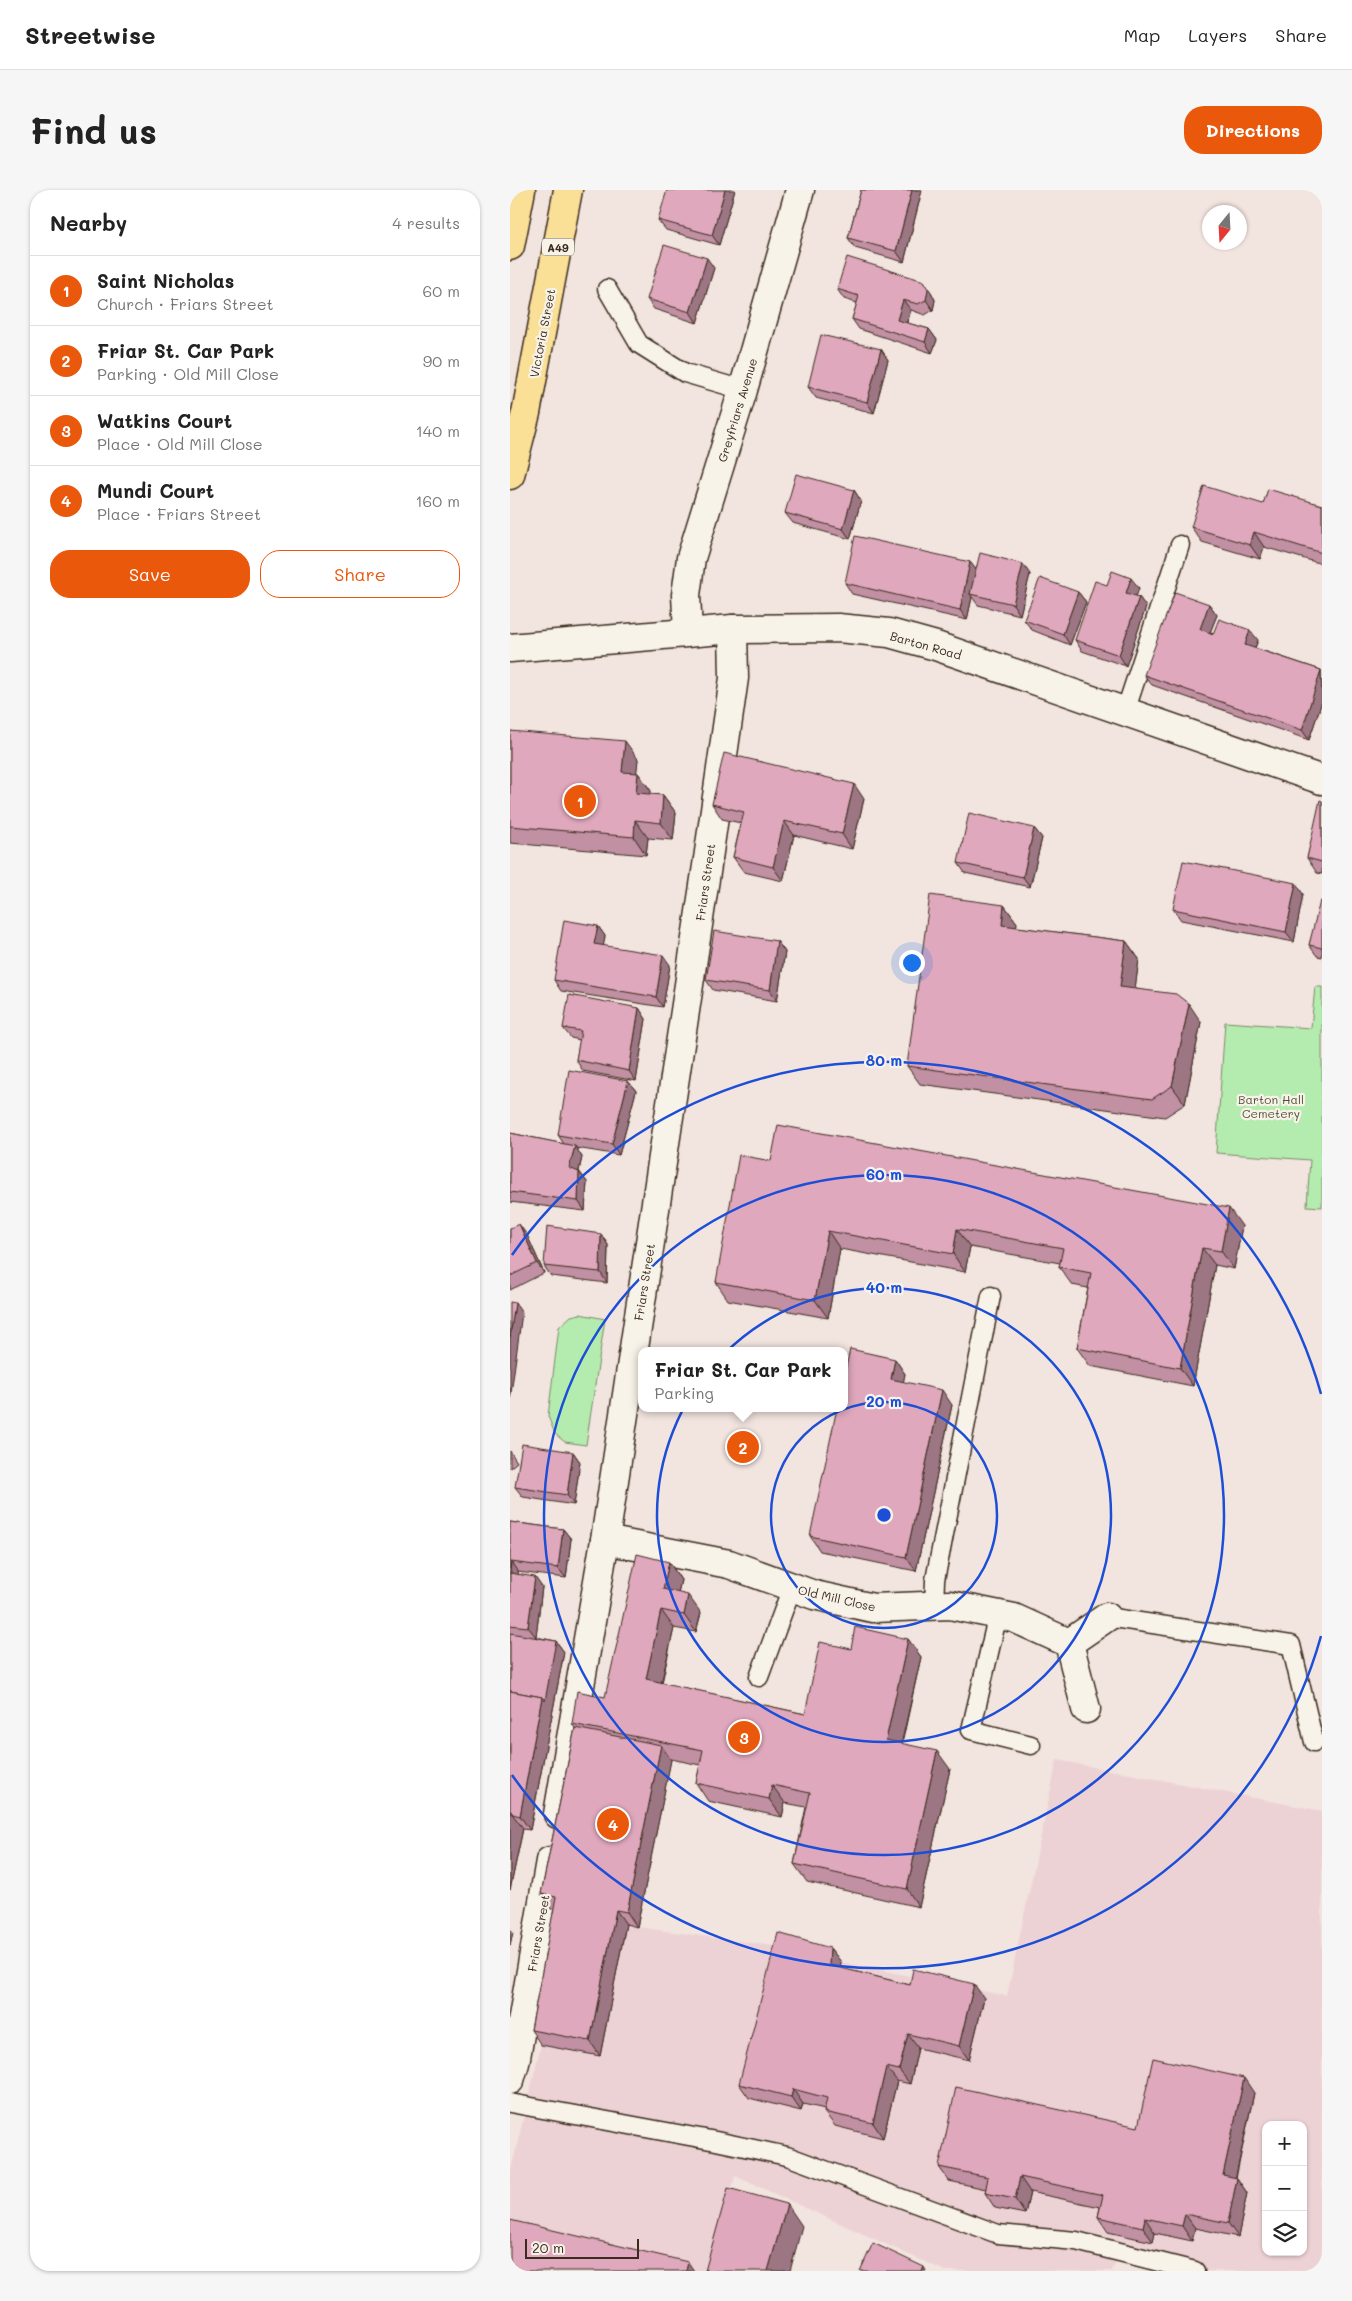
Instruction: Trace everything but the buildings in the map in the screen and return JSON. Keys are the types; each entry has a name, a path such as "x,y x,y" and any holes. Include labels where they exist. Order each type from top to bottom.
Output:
{"highway":[{"path":"510,246 520,190"},
{"name":"Victoria Street","path":"510,475 526,413 568,190"}],"street":[{"name":"Greyfriars Avenue","path":"688,632 686,594 691,558 744,390 800,190"},
{"name":"Barton Road","path":"510,648 733,629 838,628 889,633 936,646 1322,780"},
{"name":"Friars Street","path":"512,2068 605,1540 710,850 734,678 733,629"},
{"name":"Old Mill Close","path":"605,1540 729,1564 814,1595 873,1608 950,1606 998,1614 1014,1618 1068,1643"},
{"path":"1086,1708 1068,1643 1107,1617"}],"lane":[{"path":"607,289 639,344 685,373 744,390"},
{"path":"1125,712 1180,545"},
{"path":"934,1606 935,1580 991,1296"},
{"path":"759,1677 792,1587"},
{"path":"998,1614 972,1730 1031,1745"},
{"path":"1107,1617 1291,1644 1314,1742"},
{"path":"510,2103 787,2156 998,2234 1076,2241 1195,2271"}],"shaded area":[{"path":"1057,1760 1322,1811 1322,2271 1182,2271 1119,2255 1112,2271 945,2271 735,2176 713,2271 676,2271 510,2232 510,2174 541,2045 567,1912 637,1927 788,1948 841,1962 1007,1996"}],"green space":[{"name":"Barton Hall Cemetery","path":"1315,987 1322,987 1322,1207 1307,1206 1310,1160 1216,1153 1225,1022 1311,1028"},
{"path":"580,1314 605,1319 586,1445 565,1442 555,1434 548,1416 559,1327 571,1316"}],"place":[{"name":"Saint Nicholas","path":"580,801"},
{"name":"Friar St. Car Park","path":"743,1447"},
{"name":"Watkins Court","path":"744,1737"},
{"name":"Mundi Court","path":"613,1824"}]}
